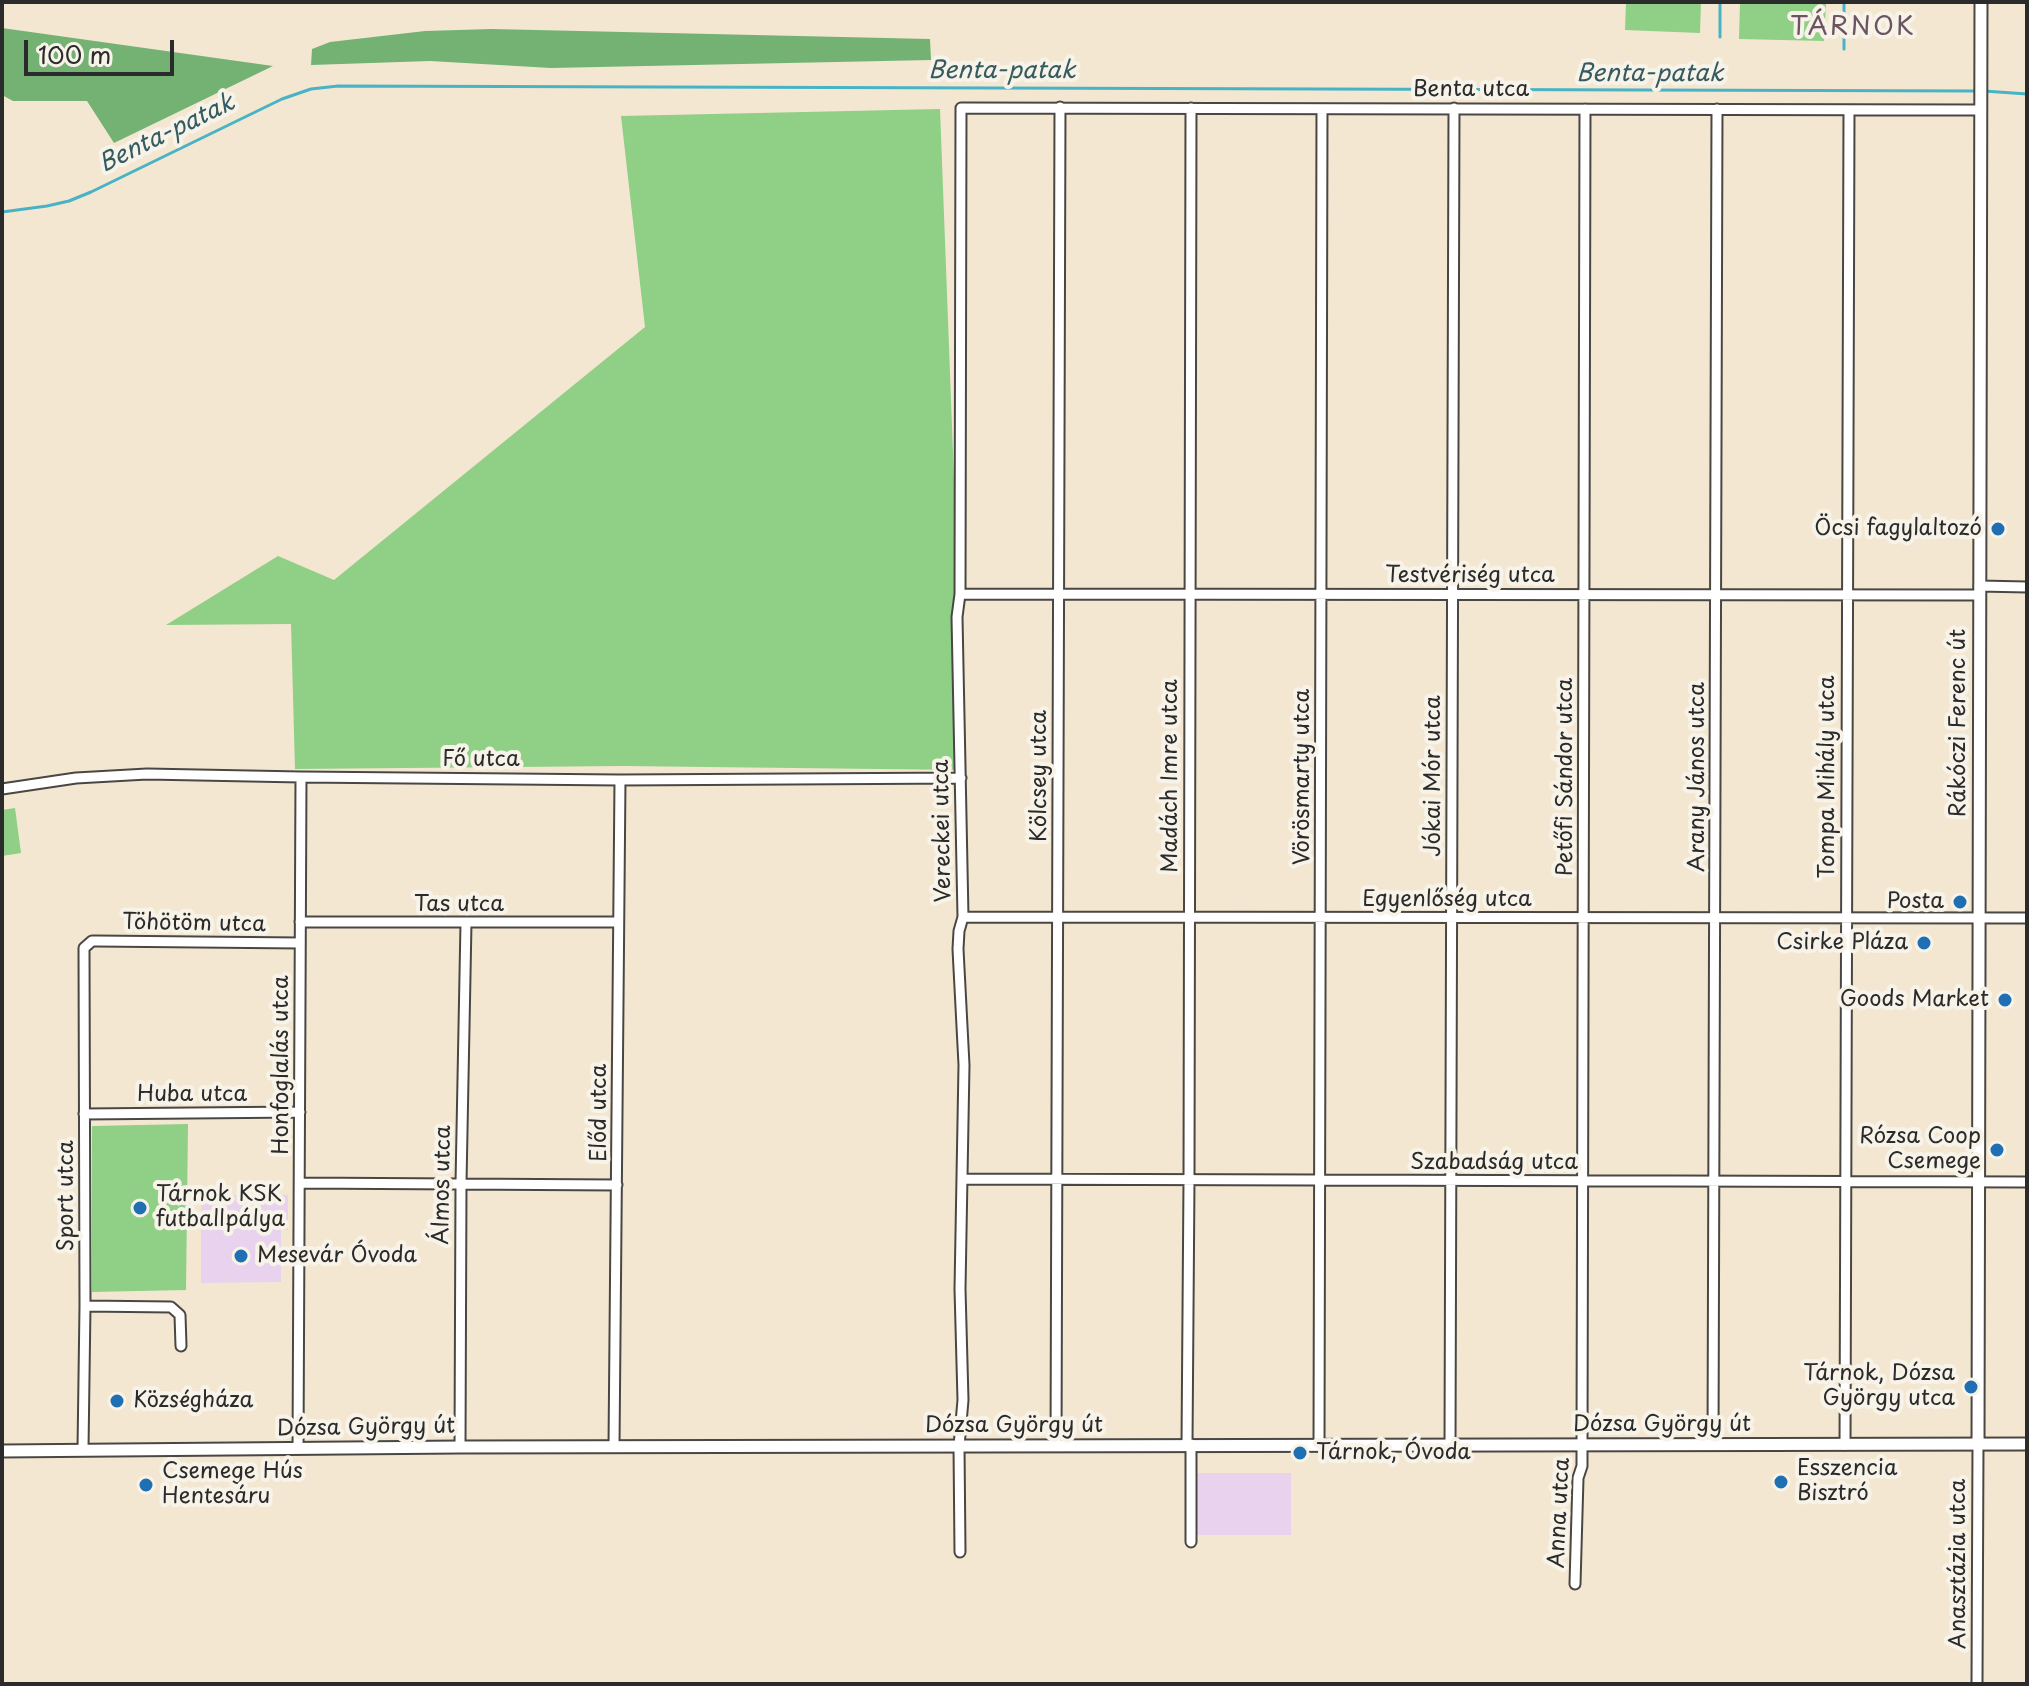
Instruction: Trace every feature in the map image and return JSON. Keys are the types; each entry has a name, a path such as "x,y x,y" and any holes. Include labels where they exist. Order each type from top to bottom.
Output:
{"street":[{"name":"Rákóczi Ferenc út","path":"1978,1444 1981,2"},
{"name":"Kölcsey utca","path":"1056,1445 1060,107"},
{"name":"Benta utca","path":"961,108 1980,110"},
{"name":"Vereckei utca","path":"960,1552 964,1065 958,939 963,917 957,617 960,594 961,108"},
{"name":"Madách Imre utca","path":"1191,108 1191,1542"},
{"name":"Jókai Mór utca","path":"1450,1445 1454,108"},
{"name":"Vörösmarty utca","path":"1319,1445 1322,109"},
{"name":"Petőfi Sándor utca","path":"1582,1445 1585,109"},
{"name":"Arany János utca","path":"1713,1445 1717,109"},
{"name":"Tompa Mihály utca","path":"1845,1445 1849,110"},
{"name":"Testvériség utca","path":"960,594 1847,595 2027,587"},
{"name":"Fő utca","path":"2,789 76,778 147,774 620,780 961,778"},
{"name":"Honfoglalás utca","path":"298,1449 301,777"},
{"name":"Előd utca","path":"614,1446 620,780"},
{"name":"Egyenlőség utca","path":"963,917 2027,918"},
{"name":"Tas utca","path":"300,922 618,922"},
{"name":"Álmos utca","path":"460,1447 466,923"},
{"name":"Töhötöm utca","path":"88,944 96,941 300,943"},
{"name":"Sport utca","path":"83,1449 83,953 88,944"},
{"name":"Huba utca","path":"84,1114 300,1112"},
{"name":"Szabadság utca","path":"962,1179 2027,1182"},
{"path":"300,1183 617,1185"},
{"path":"85,1306 171,1307 180,1315 181,1346"},
{"name":"Dózsa György út","path":"2,1451 1189,1444 2027,1444"},
{"name":"Anasztázia utca","path":"1977,1684 1978,1444"},
{"name":"Anna utca","path":"1575,1584 1582,1445"}],"shaded area":[{"name":"Mesevár Óvoda","path":"201,1195 288,1195 288,1230 281,1230 281,1282 201,1283"},
{"path":"1197,1473 1291,1473 1291,1535 1197,1535"}],"green space":[{"path":"1626,2 1701,2 1700,33 1625,30"},
{"path":"1740,2 1826,2 1824,41 1739,39"},
{"path":"2,28 273,66 114,143 87,101 13,101 2,95"},
{"path":"492,29 930,39 931,60 551,68 430,61 311,65 312,49 330,42 425,31"},
{"path":"940,109 965,770 623,766 295,769 291,624 166,625 278,556 334,580 645,327 621,116"},
{"path":"15,808 21,853 2,856 2,810"},
{"name":"Tárnok KSK futballpálya","path":"188,1124 186,1290 92,1292 92,1126"}],"waterway":[{"path":"1720,2 1720,37"},
{"path":"1844,2 1844,49"},
{"name":"Benta-patak","path":"2,212 69,201 282,99 311,89 338,86 1976,91"},
{"name":"Benta-patak","path":"1984,91 2027,94"}],"place":[{"name":"Öcsi fagylaltozó","path":"1998,529"},
{"name":"Posta","path":"1960,902"},
{"name":"Csirke Pláza","path":"1924,943"},
{"name":"Goods Market","path":"2005,1000"},
{"name":"Rózsa Coop Csemege","path":"1997,1150"},
{"name":"Tárnok KSK futballpálya","path":"140,1208"},
{"name":"Mesevár Óvoda","path":"241,1256"},
{"name":"Tárnok, Dózsa György utca","path":"1971,1387"},
{"name":"Községháza","path":"117,1401"},
{"name":"Tárnok, Óvoda","path":"1300,1453"},
{"name":"Esszencia Bisztró","path":"1781,1482"},
{"name":"Csemege Hús Hentesáru","path":"146,1485"}],"district":[{"name":"TÁRNOK","path":"1853,28"}]}
